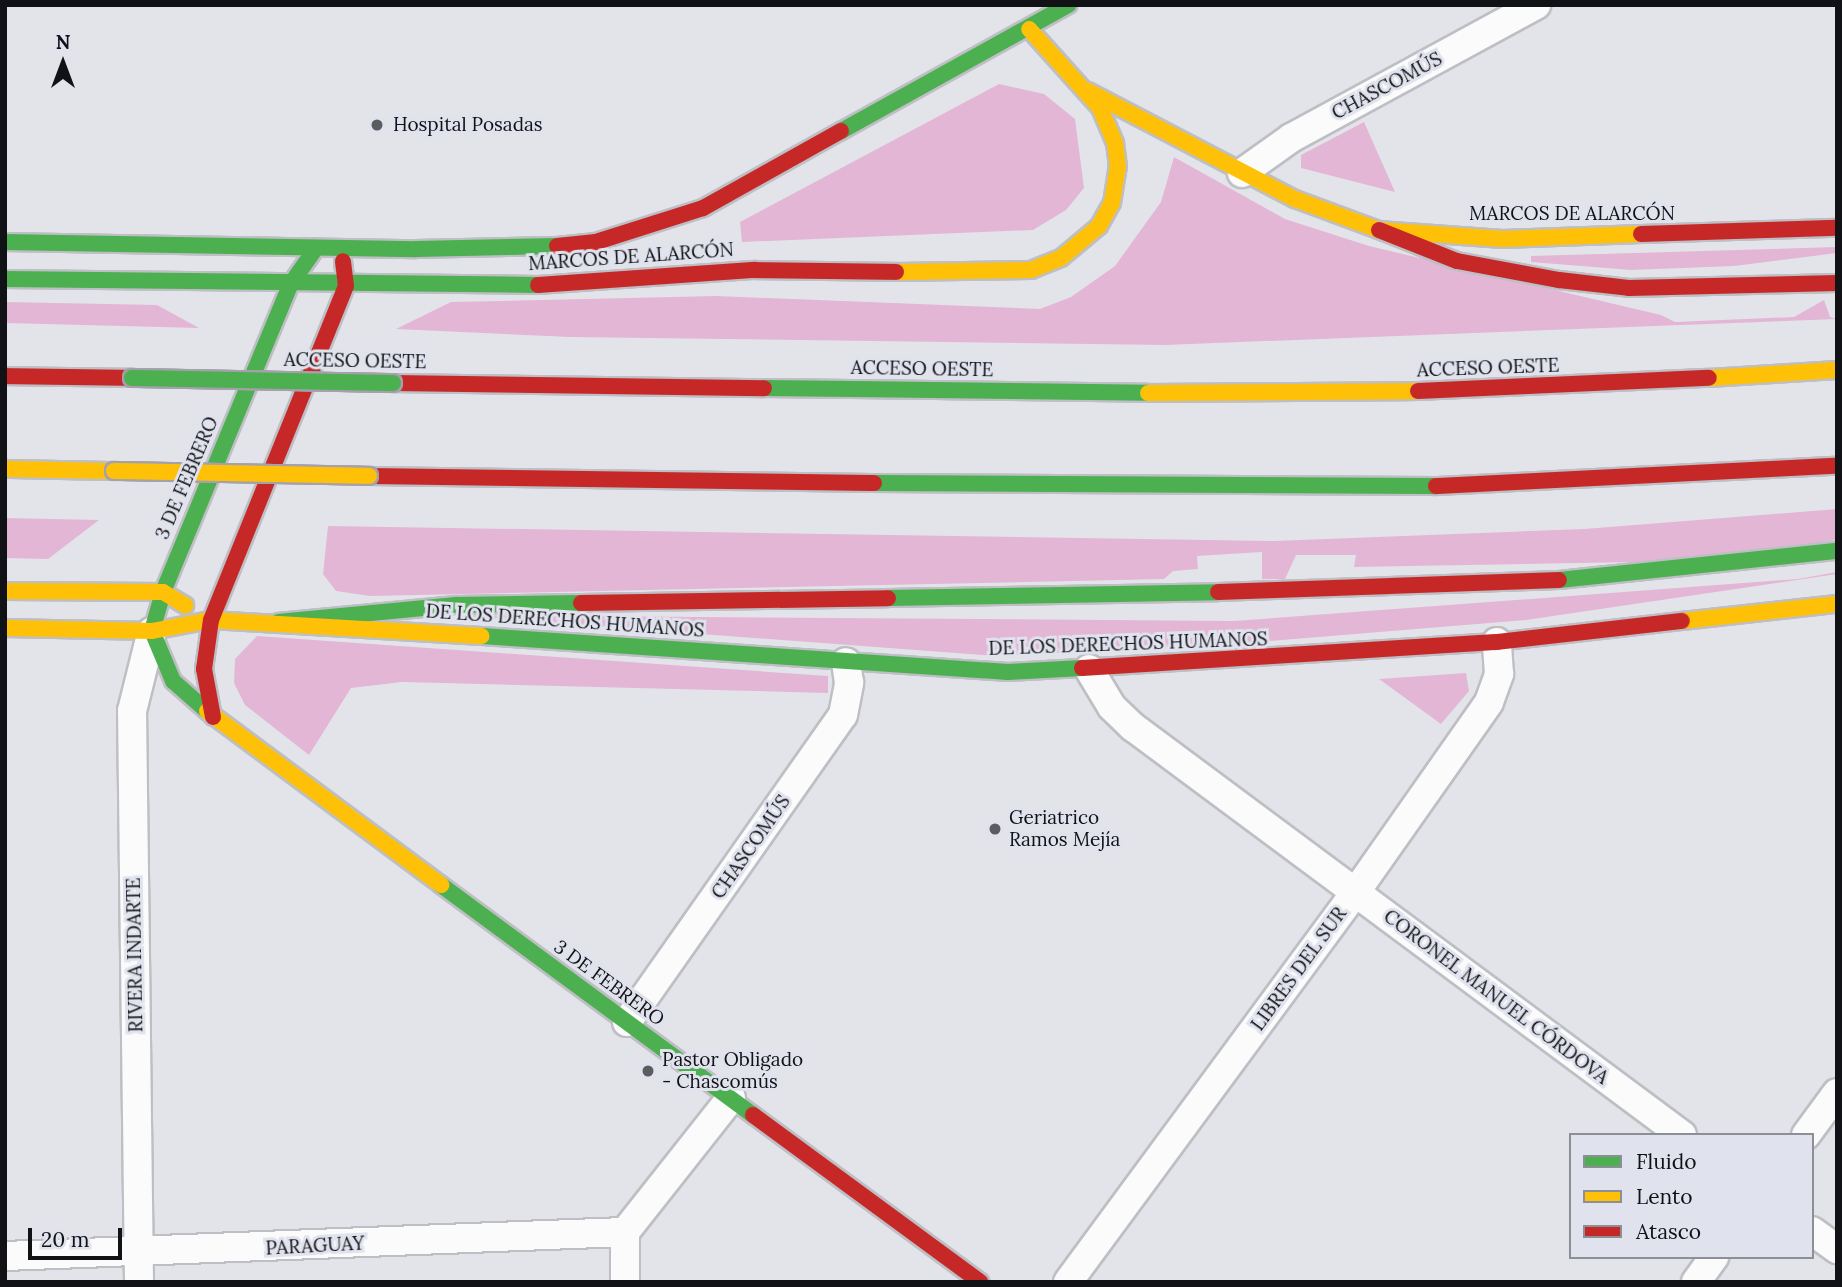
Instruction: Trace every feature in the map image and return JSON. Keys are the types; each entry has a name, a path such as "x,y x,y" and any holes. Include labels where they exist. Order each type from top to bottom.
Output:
{"main road":[{"name":"MARCOS DE ALARCÓN","path":"5,242 316,248 566,247 623,236 679,218 1029,29 1068,5"},
{"name":"MARCOS DE ALARCÓN","path":"5,279 346,286 576,285 755,270 997,274 1031,270 1082,243 1112,203 1117,175 1115,143 1088,91 1029,29"},
{"name":"MARCOS DE ALARCÓN","path":"1088,91 1242,173 1379,230 1503,239 1837,228"},
{"path":"1379,230 1457,261 1570,282 1629,288 1837,283"},
{"name":"3 DE FEBRERO","path":"316,248 290,285 163,592 152,631 173,681 213,718 980,1282"},
{"path":"213,718 204,669 211,620 346,286 342,248"},
{"name":"ACCESO OESTE","path":"5,376 1273,395 1538,388 1837,370"},
{"path":"5,469 1293,489 1534,484 1837,466"},
{"path":"278,622 456,605 1203,593 1608,578 1837,551"},
{"name":"DE LOS DERECHOS HUMANOS","path":"5,590 163,592 211,620"},
{"name":"DE LOS DERECHOS HUMANOS","path":"5,628 152,631 211,620 278,622 1009,672 1497,642 1831,608"}],"street":[{"name":"CHASCOMÚS","path":"1242,173 1291,138 1536,5"},
{"name":"RIVERA INDARTE","path":"139,1282 132,711 152,631"},
{"name":"LIBRES DEL SUR","path":"1068,1282 1355,893 1489,702 1500,674 1497,642"},
{"name":"CHASCOMÚS","path":"627,1022 844,715 849,683 846,662"},
{"name":"CORONEL MANUEL CÓRDOVA","path":"1089,669 1112,707 1133,727 1679,1133"},
{"path":"1807,1133 1837,1093"},
{"path":"625,1282 625,1231 731,1098"},
{"name":"PARAGUAY","path":"5,1256 139,1254 625,1231"},
{"path":"1814,1232 1837,1249"},
{"path":"1696,1282 1713,1259"}],"shaded area":[{"path":"999,84 1044,94 1075,119 1084,188 1066,210 1033,230 742,242 740,222"},
{"path":"1364,122 1395,192 1301,168 1301,155"},
{"path":"1174,157 1285,219 1369,246 1661,315 1675,322 1794,317 1824,300 1830,317 1837,319 1165,345 570,337 396,329 451,302 716,296 1040,309 1071,297 1115,266 1161,202"},
{"path":"1837,247 1837,253 1734,266 1631,270 1531,262 1531,256"},
{"path":"5,302 157,305 199,328 5,323"},
{"path":"1837,509 1837,540 1690,561 1354,567 1356,555 1296,555 1285,579 1262,579 1262,552 1197,556 1198,569 1173,571 1164,579 370,596 336,591 323,574 328,526 1274,541 1584,529"},
{"path":"5,518 99,520 48,559 5,558"},
{"path":"1837,574 1526,620 1247,643 996,656 447,615 1234,621 1798,579"},
{"path":"257,636 828,676 828,693 402,682 351,688 309,755 245,705 234,683 235,659"},
{"path":"1466,673 1469,691 1441,724 1379,679"}],"traffic: fast":[{"path":"841,131 1068,5"},
{"path":"5,242 416,249 557,246"},
{"path":"207,711 173,681 152,631 163,592 290,285 316,248"},
{"path":"5,279 538,285"},
{"path":"132,378 393,383"},
{"path":"764,388 1148,393"},
{"path":"874,483 1436,486"},
{"path":"1559,580 1837,551"},
{"path":"888,598 1218,592"},
{"path":"278,622 456,605 581,603"},
{"path":"482,636 1008,672 1082,668"},
{"path":"441,885 753,1115"}],"traffic: slow":[{"path":"896,272 1031,270 1061,258 1099,226 1112,203 1118,167 1115,143 1100,108 1029,29"},
{"path":"1088,91 1295,199 1379,230 1503,239 1641,234"},
{"path":"1709,378 1837,370"},
{"path":"1148,393 1418,391"},
{"path":"5,469 114,471"},
{"path":"114,471 369,476"},
{"path":"5,591 163,592 185,605"},
{"path":"1682,621 1837,604"},
{"path":"5,628 152,631 211,620 482,636"},
{"path":"207,711 441,885"}],"traffic: jam":[{"path":"557,246 596,242 703,208 841,131"},
{"path":"1641,234 1837,228"},
{"path":"1379,230 1457,261 1559,280 1629,288 1837,283"},
{"path":"213,717 204,669 211,620 346,286 343,261"},
{"path":"538,285 755,270 896,272"},
{"path":"5,376 132,378"},
{"path":"1418,391 1709,378"},
{"path":"393,383 764,388"},
{"path":"1436,486 1837,466"},
{"path":"369,476 874,483"},
{"path":"1218,592 1559,580"},
{"path":"581,603 888,598"},
{"path":"1082,668 1497,642 1682,621"},
{"path":"753,1115 980,1282"}],"place":[{"name":"Hospital Posadas","path":"377,125"},
{"name":"Geriatrico Ramos Mejía","path":"995,829"},
{"name":"Pastor Obligado - Chascomús","path":"648,1071"}]}
